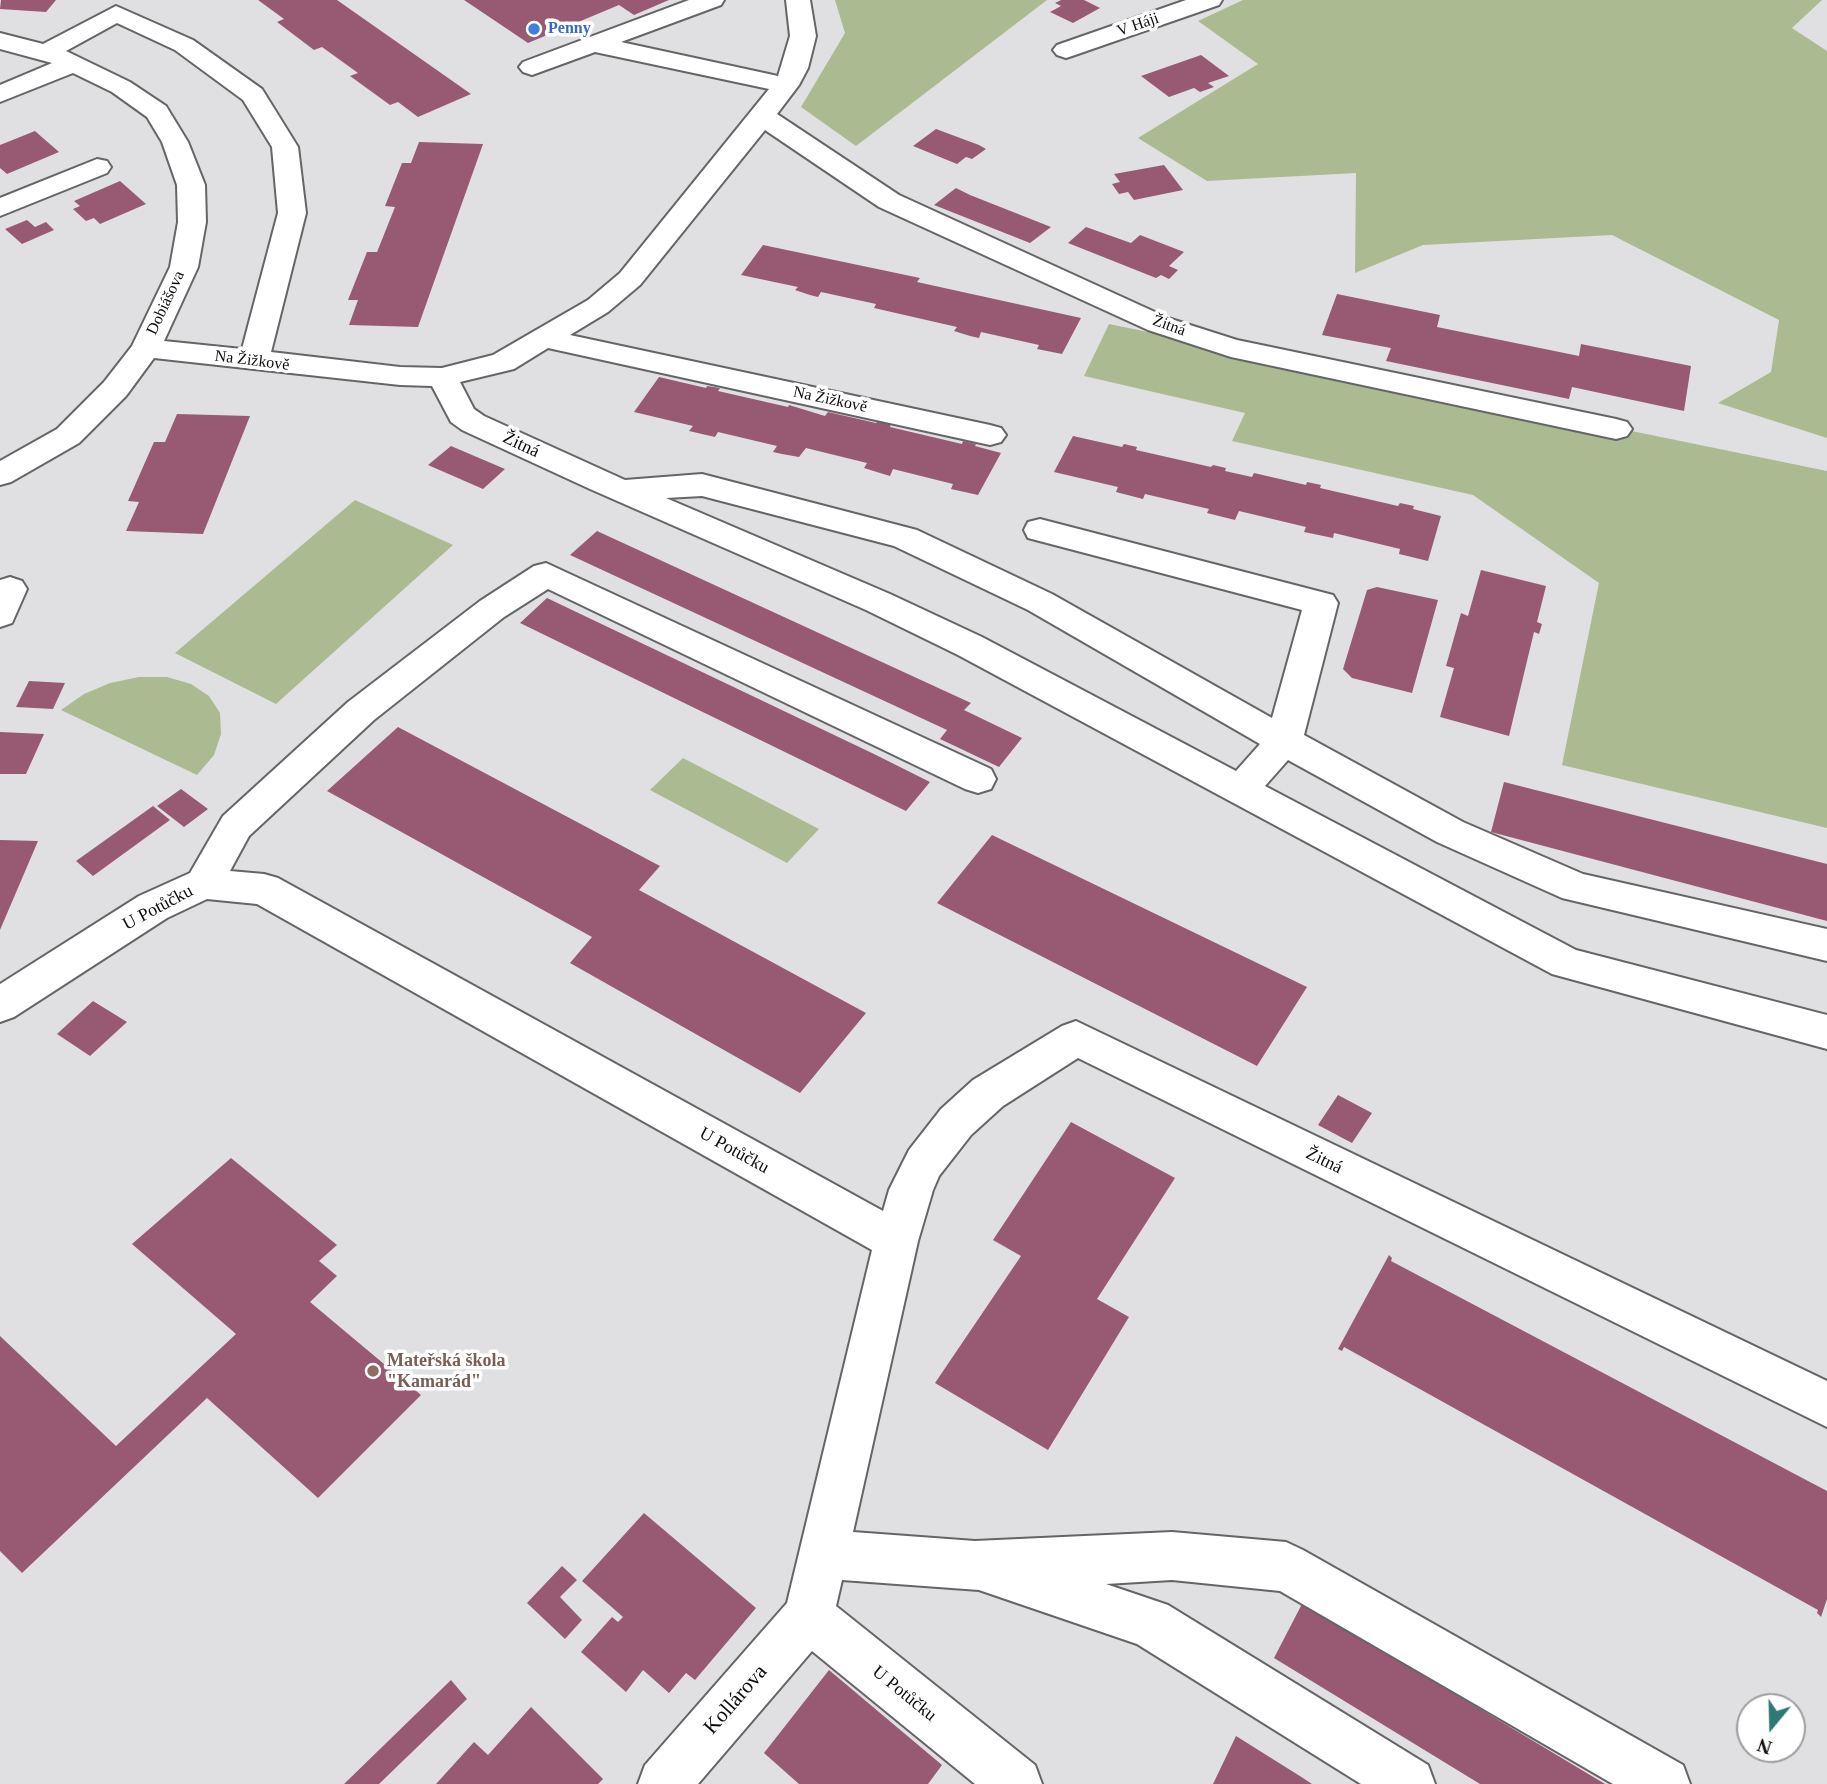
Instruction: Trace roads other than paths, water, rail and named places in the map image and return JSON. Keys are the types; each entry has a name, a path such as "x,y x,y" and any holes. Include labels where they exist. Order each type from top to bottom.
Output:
{"street":[{"path":"532,67 712,0"},
{"name":"Na Žižkově","path":"146,348 360,373 442,377 503,362 547,339 598,306 630,279 786,85 795,68 803,36 798,0"},
{"name":"V Háji","path":"1066,50 1210,0"},
{"path":"46,52 116,13 184,45 253,95 285,147 292,213 268,317 253,361"},
{"name":"Dobiášova","path":"0,41 46,52 121,87 157,112 175,142 191,185 192,222 184,267 146,348"},
{"path":"593,44 786,85"},
{"path":"0,94 74,63"},
{"name":"Žitná","path":"762,116 889,201 1158,324 1231,348 1616,429"},
{"path":"0,208 97,167"},
{"name":"Na Žižkově","path":"547,339 990,435"},
{"path":"0,475 68,436 115,389 146,348"},
{"name":"Žitná","path":"442,377 461,415 473,423 890,607 970,646 1566,963 1827,1032"},
{"name":"Žitná","path":"622,490 702,485 905,538 1040,602 1450,832 1576,887 1827,946"},
{"path":"1040,530 1321,603 1284,741 1241,789"},
{"path":"204,884 236,825 360,711 492,609 546,574 978,779"},
{"name":"U Potůčku","path":"0,1005 153,907 204,884 264,889 895,1241"},
{"name":"Žitná","path":"895,1241 911,1190 924,1163 956,1122 988,1093 1076,1038 1827,1405"},
{"path":"809,1616 895,1241"},
{"path":"823,1554 975,1566 1172,1556 1286,1567 1664,1784"},
{"path":"975,1566 1150,1623 1409,1784"},
{"name":"U Potůčku","path":"809,1616 1016,1784"},
{"name":"Kollárova","path":"664,1784 809,1616"}],"place":[{"name":"Penny","path":"534,29"},
{"name":"Mateřská škola \"Kamarád\"","path":"373,1371"}]}
